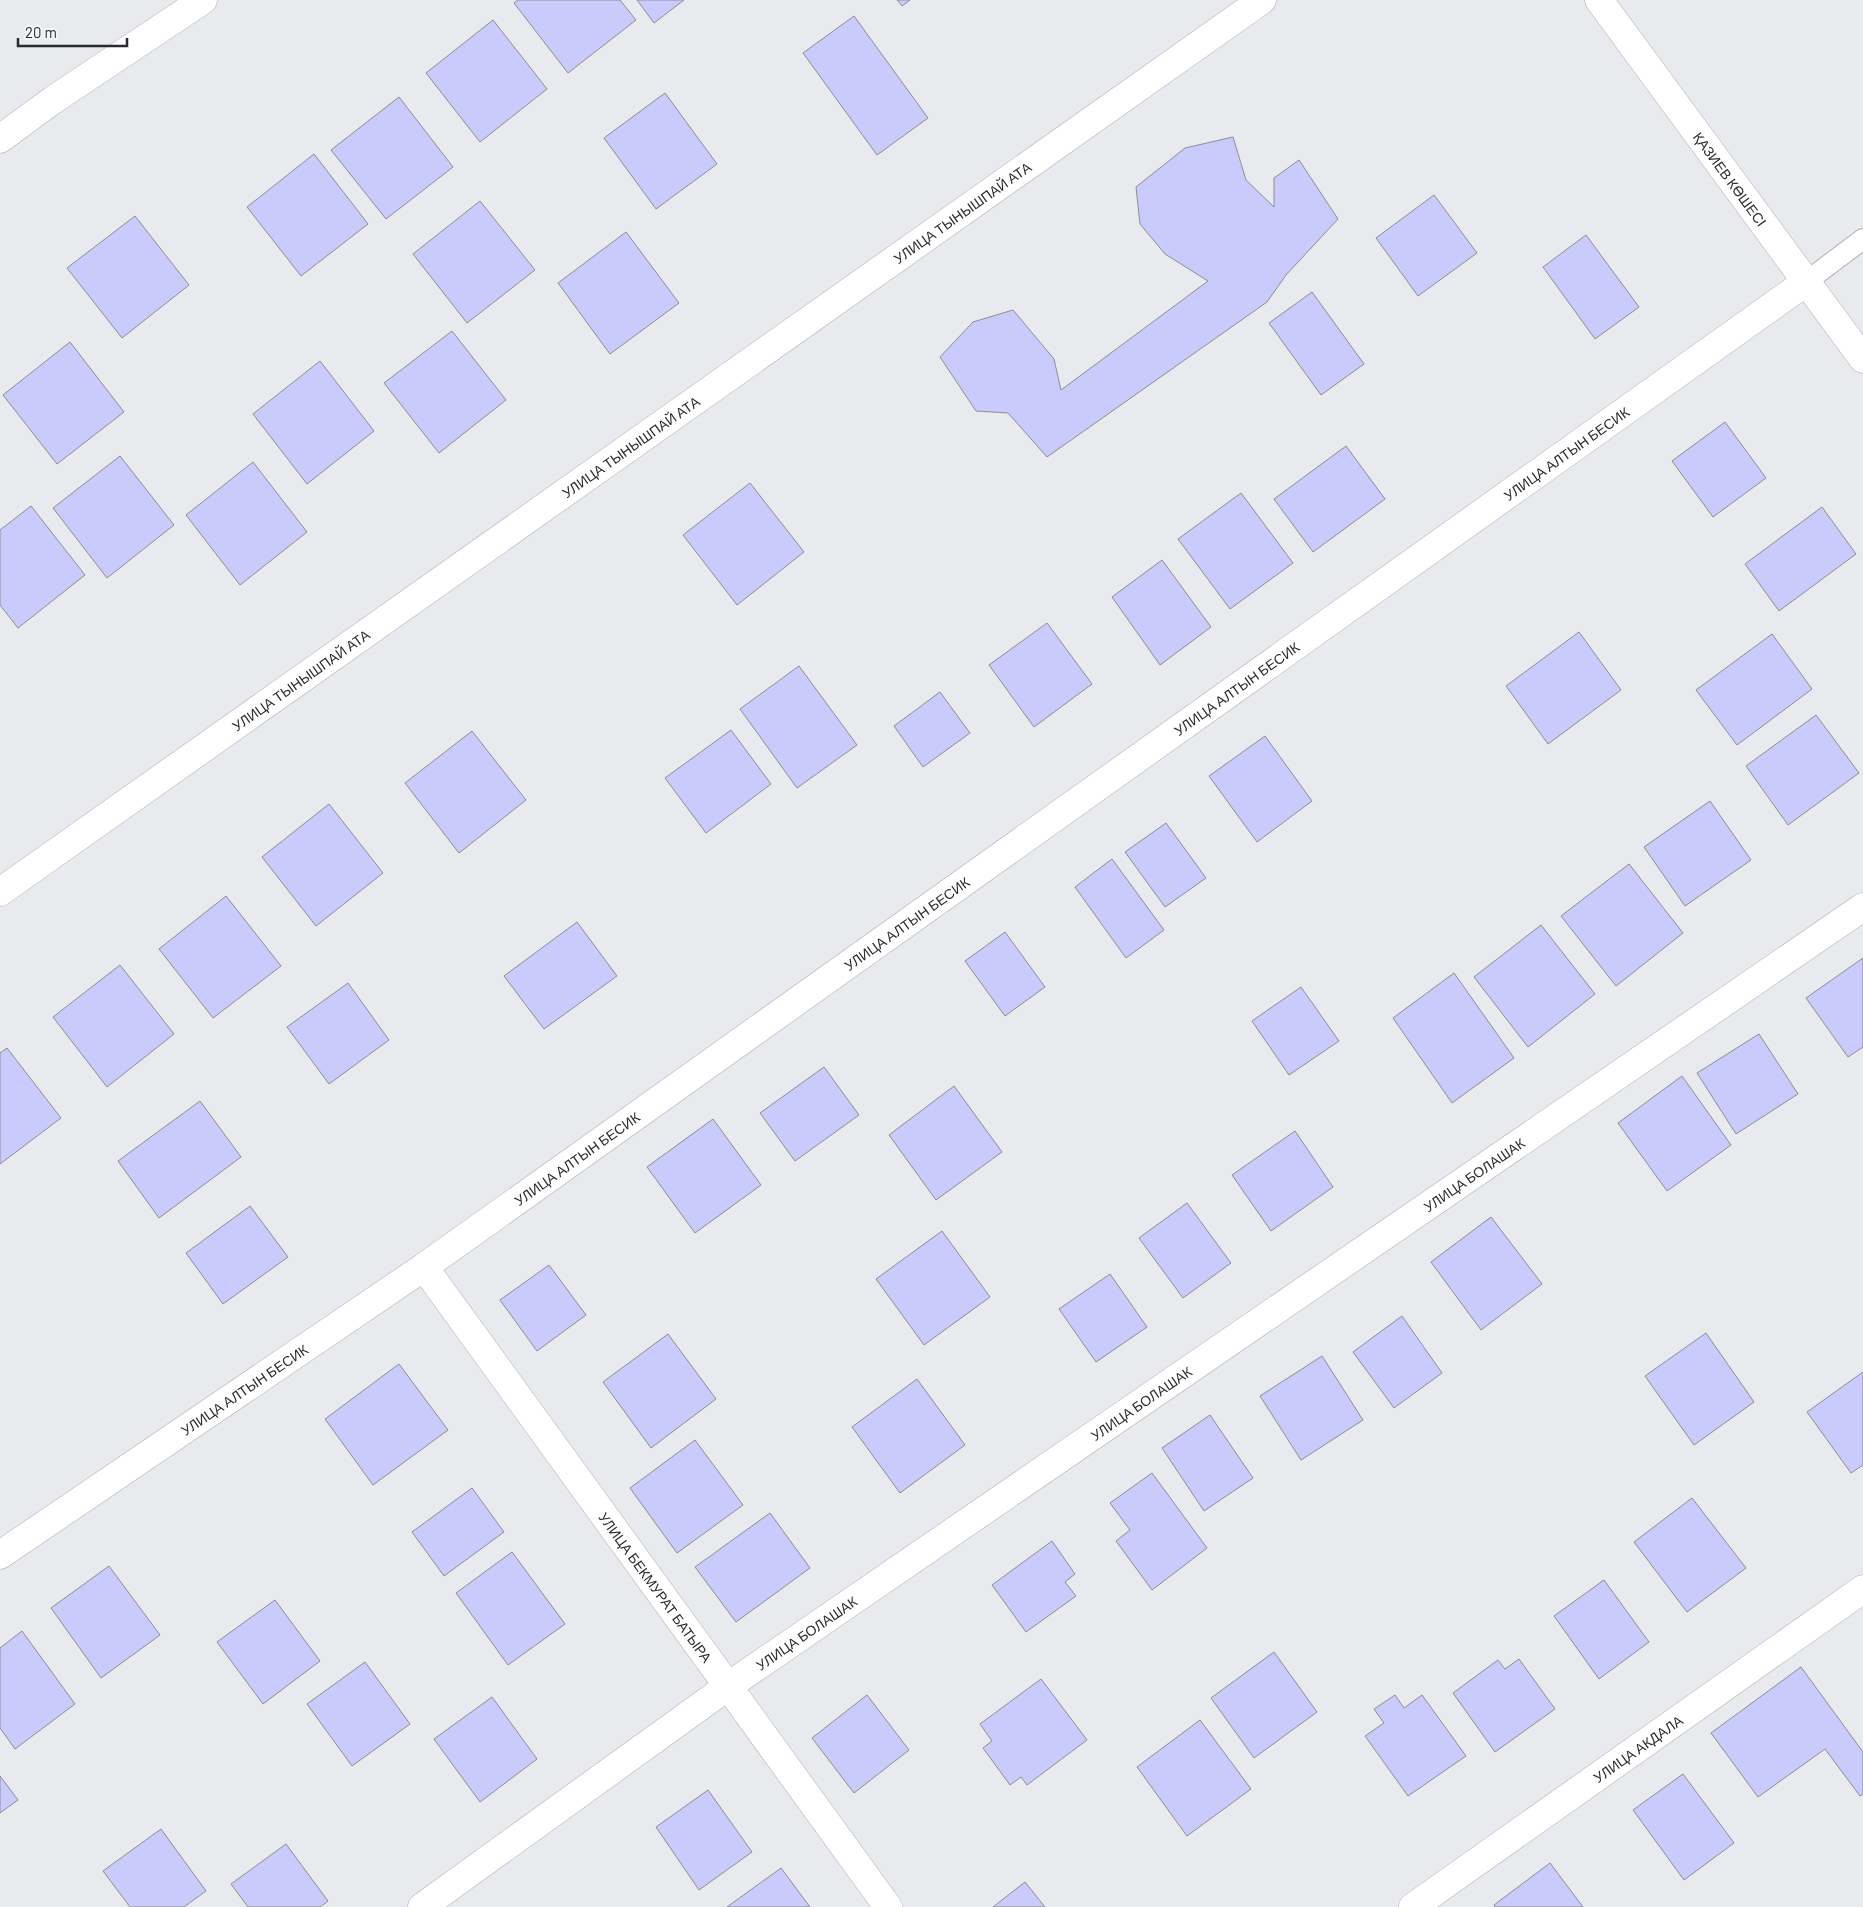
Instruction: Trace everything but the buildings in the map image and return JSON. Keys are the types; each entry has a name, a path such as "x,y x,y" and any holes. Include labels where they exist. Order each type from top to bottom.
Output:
{"street":[{"path":"0,139 53,100 203,0"},
{"name":"УЛИЦА ТЫНЫШПАЙ АТА","path":"0,892 1262,0"},
{"name":"ҚАЗИЕВ КӨШЕСІ","path":"1599,0 1863,359"},
{"name":"УЛИЦА АЛТЫН БЕСИК","path":"0,1555 424,1267 1806,282"},
{"name":"УЛИЦА БОЛАШАК","path":"422,1907 727,1687 1863,906"},
{"name":"УЛИЦА БЕКМУРАТ БАТЫРА","path":"424,1267 888,1907"},
{"name":"УЛИЦА АКДАЛА","path":"1413,1907 1863,1589"}],"lane":[{"path":"1806,282 1863,239"}]}
